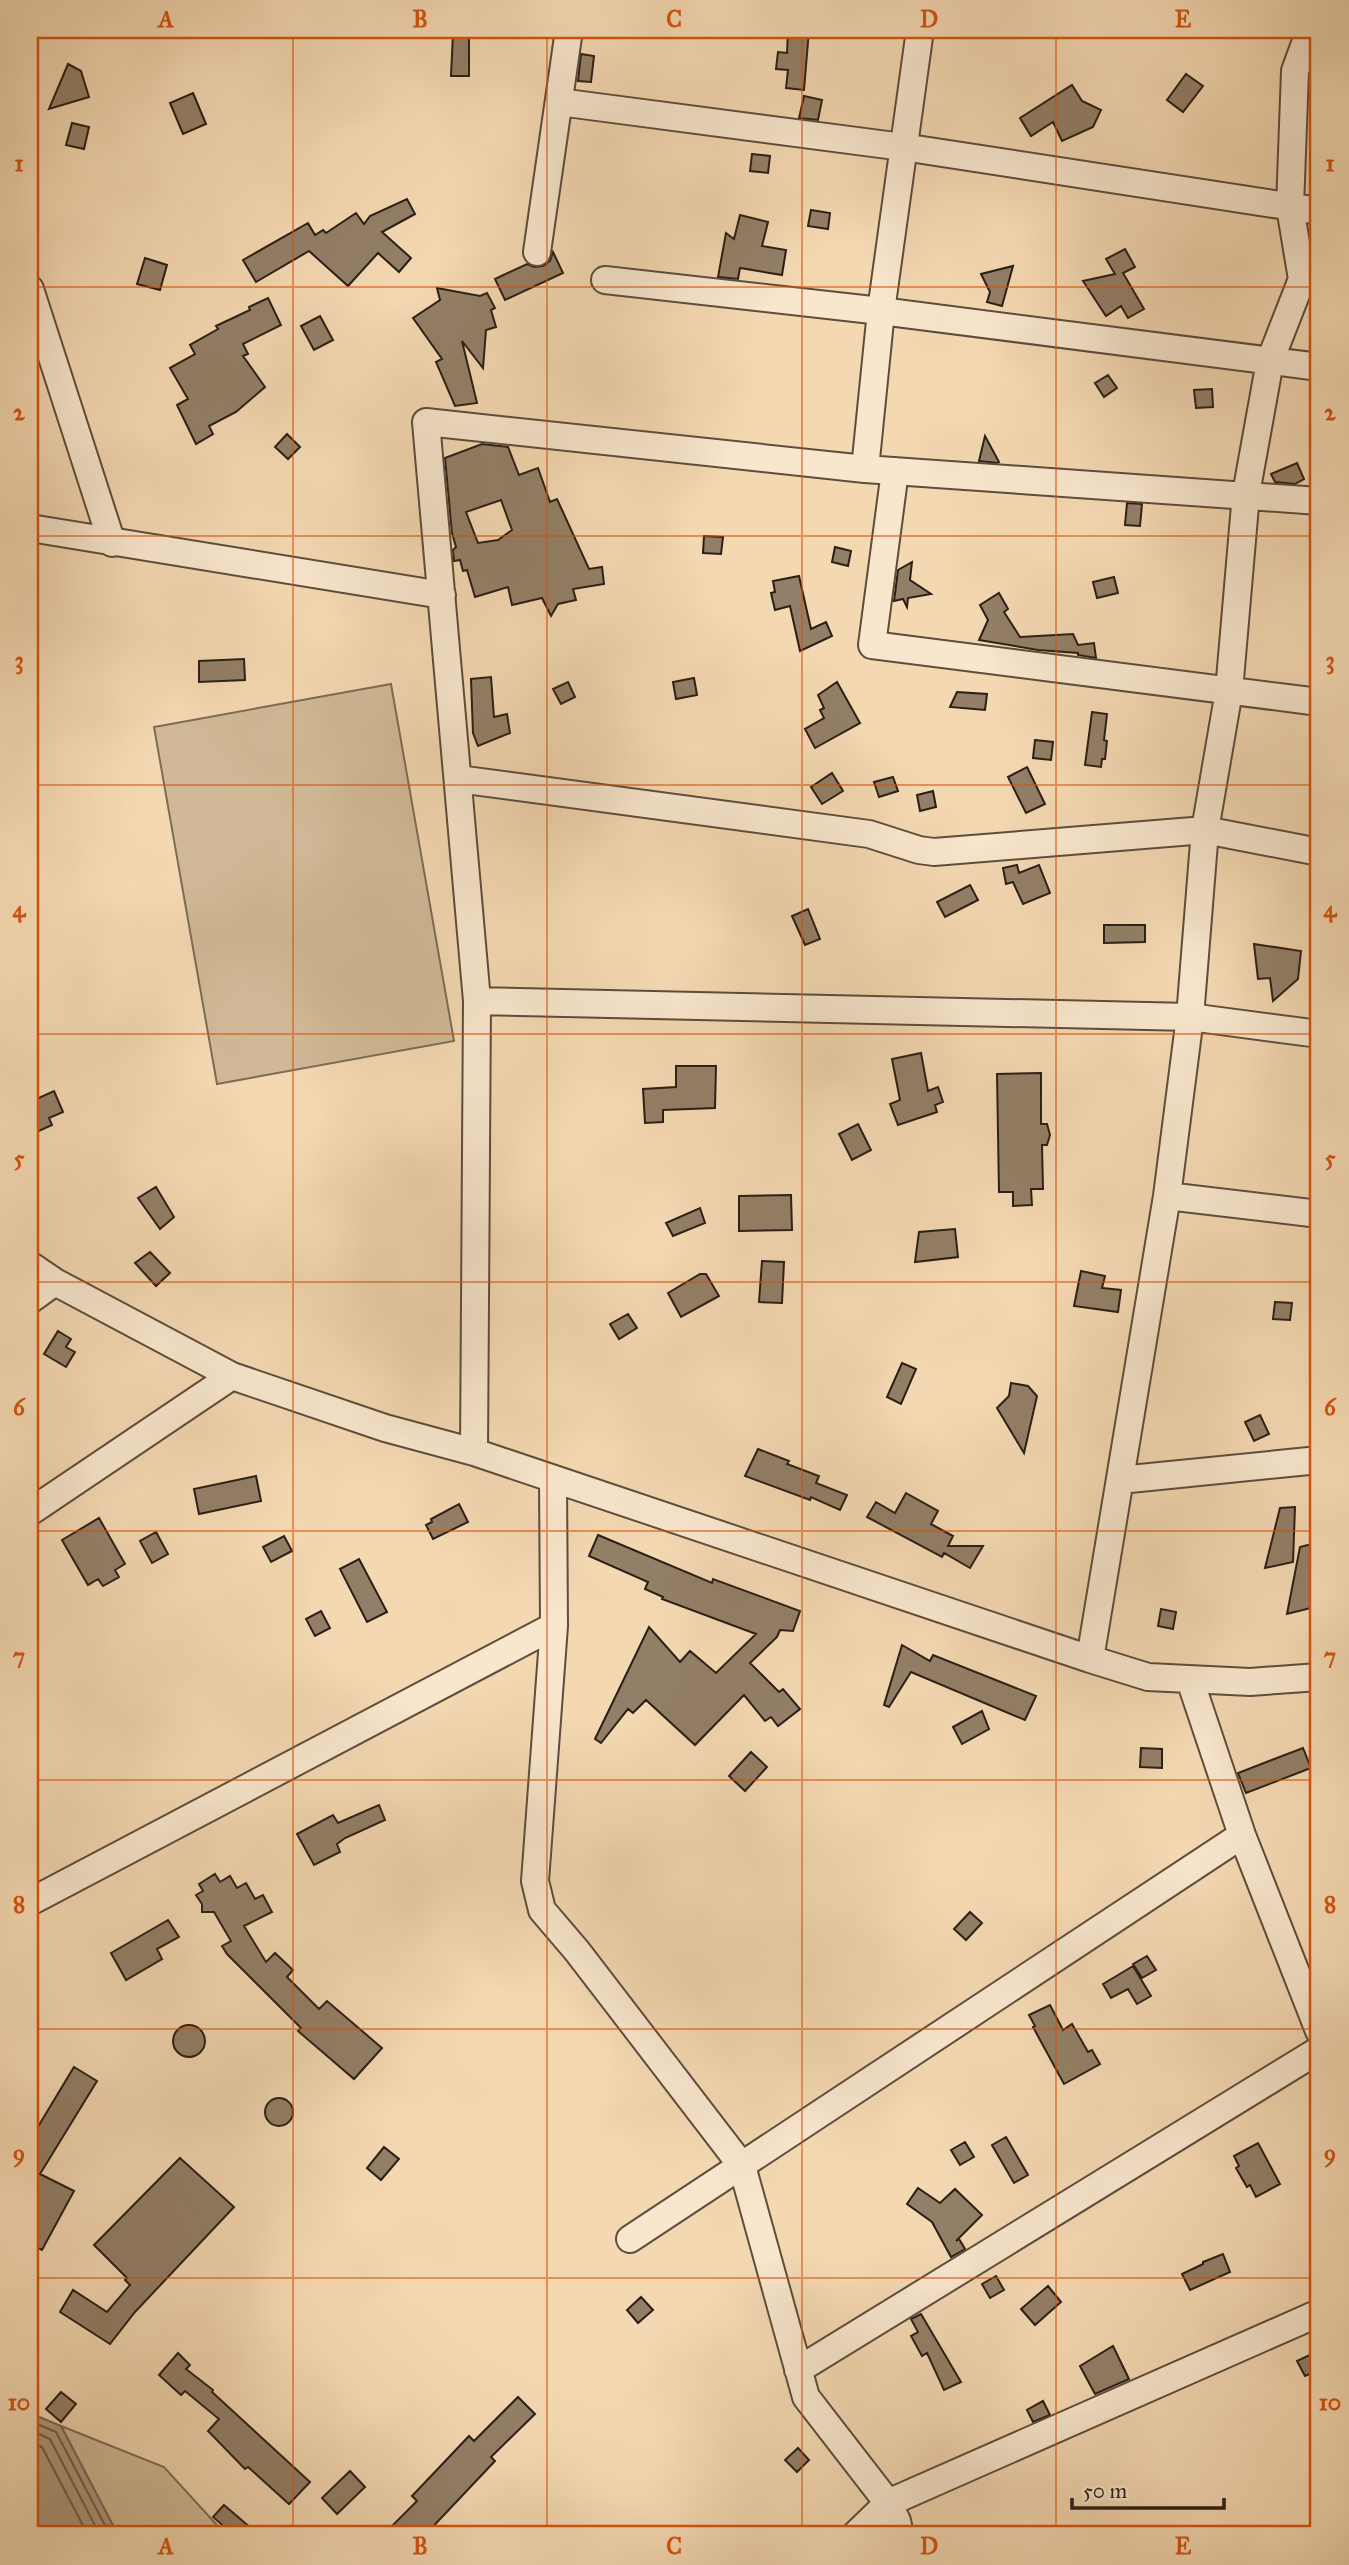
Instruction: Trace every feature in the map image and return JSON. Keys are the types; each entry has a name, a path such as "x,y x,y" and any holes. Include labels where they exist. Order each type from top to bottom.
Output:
{"street":[{"path":"537,252 569,30"},
{"path":"865,469 881,311 920,30"},
{"path":"1090,1659 1167,1196 1190,1017 1205,830 1229,691 1246,494 1270,361 1302,279 1290,207 1295,71 1310,30"},
{"path":"559,102 903,147 1319,211"},
{"path":"605,280 881,311 1319,367"},
{"path":"30,289 112,543"},
{"path":"474,1451 477,1001 426,422 865,469 1319,501"},
{"path":"895,471 872,645 1319,702"},
{"path":"30,528 442,596"},
{"path":"458,779 869,834 934,852 1205,830 1319,852"},
{"path":"477,1001 1190,1017 1319,1034"},
{"path":"1167,1196 1319,1214"},
{"path":"30,1265 55,1282 232,1376 385,1428 474,1451 1090,1659 1149,1677 1251,1682 1319,1677"},
{"path":"30,1300 55,1282"},
{"path":"30,1512 232,1376"},
{"path":"1120,1480 1319,1460"},
{"path":"553,1479 554,1626 535,1881 542,1910 577,1951 742,2166 806,2397 888,2504 897,2521 900,2535"},
{"path":"30,1902 554,1626"},
{"path":"1191,1680 1242,1835 1319,2031"},
{"path":"629,2239 1242,1835"},
{"path":"799,2370 1319,2050"},
{"path":"855,2535 888,2504 1319,2313"}],"shaded area":[{"path":"391,684 454,1041 217,1084 154,727"},
{"path":"61,2426 164,2467 226,2535 118,2535"}],"water":[{"path":"30,2413 61,2426 118,2535 30,2535"}],"building":[{"path":"788,30 809,30 804,90 786,88 788,70 776,69 778,52 787,53"},
{"path":"453,33 469,34 469,76 451,76"},
{"path":"581,54 594,56 591,82 578,81"},
{"path":"68,64 81,71 89,97 49,109"},
{"path":"1186,74 1203,86 1183,112 1167,100"},
{"path":"1072,85 1082,101 1101,110 1093,127 1062,141 1053,122 1031,136 1020,118"},
{"path":"193,93 206,124 183,134 170,103"},
{"path":"804,96 822,100 818,120 799,118"},
{"path":"72,123 89,127 84,149 66,145"},
{"path":"752,154 770,156 768,173 750,171"},
{"path":"407,199 415,214 382,232 411,258 399,272 378,253 348,286 309,251 256,282 243,260 308,223 315,235 323,230 326,233 356,213 364,224 370,216"},
{"path":"811,210 830,213 828,229 808,226"},
{"path":"740,215 768,222 762,246 786,250 782,275 740,268 738,279 718,277 726,233 734,239"},
{"path":"1125,249 1135,267 1123,273 1144,309 1128,318 1121,306 1106,316 1083,281 1115,274 1106,259"},
{"path":"553,252 563,273 505,300 495,279 527,264 534,267 543,266 550,261"},
{"path":"145,258 167,265 160,290 137,284"},
{"path":"1013,266 1002,306 987,302 990,292 981,274"},
{"path":"437,288 480,296 487,293 495,308 491,310 496,327 486,330 483,368 462,341 477,403 455,406 436,362 442,359 413,318 440,300"},
{"path":"268,298 281,325 243,344 248,354 243,356 265,387 236,412 209,426 213,434 196,444 177,405 188,399 170,368 195,354 190,345 218,329 216,326"},
{"path":"320,316 333,340 314,350 301,326"},
{"path":"1108,375 1117,388 1104,397 1095,383"},
{"path":"1212,389 1213,407 1196,408 1194,390"},
{"path":"287,434 300,447 288,459 275,447"},
{"path":"985,436 999,462 997,463 979,461"},
{"path":"482,444 508,447 519,475 538,468 550,502 557,499 589,569 602,567 604,584 573,589 576,600 558,604 551,616 542,598 512,605 508,587 475,597 467,570 463,571 460,560 454,561 453,550 456,547 452,533 445,458","holes":["501,500 512,530 498,540 478,543 466,512"]},
{"path":"1297,463 1304,479 1295,484 1275,482 1271,474"},
{"path":"1127,503 1142,504 1140,526 1125,525"},
{"path":"704,536 723,537 721,554 703,553"},
{"path":"835,547 851,551 848,566 832,562"},
{"path":"912,562 910,580 931,594 908,598 907,607 903,599 894,601 898,570"},
{"path":"799,576 811,629 826,622 832,636 800,651 790,606 775,610 771,593 775,592 773,581"},
{"path":"1114,577 1118,593 1097,598 1093,582"},
{"path":"999,593 1008,609 1004,612 1020,637 1073,634 1078,645 1094,643 1096,658 1078,653 1038,650 979,640 988,620 980,605"},
{"path":"244,659 245,680 199,682 199,661"},
{"path":"491,677 494,717 507,714 510,733 478,746 473,733 471,679"},
{"path":"694,678 697,695 676,699 673,682"},
{"path":"568,682 575,697 561,704 553,689"},
{"path":"837,682 860,723 815,748 805,729 824,718 820,710 824,708 818,695"},
{"path":"957,692 987,694 985,710 950,707"},
{"path":"1092,712 1107,714 1105,759 1102,759 1101,767 1085,765"},
{"path":"1035,740 1053,742 1051,760 1033,758"},
{"path":"1027,767 1045,804 1026,813 1008,777"},
{"path":"832,773 843,791 822,804 811,787"},
{"path":"893,777 898,791 879,797 874,782"},
{"path":"933,791 936,807 920,811 917,795"},
{"path":"1017,865 1019,873 1039,865 1050,893 1023,904 1013,882 1006,884 1003,868"},
{"path":"970,885 978,900 945,917 937,902"},
{"path":"808,909 820,939 805,945 792,916"},
{"path":"1104,925 1145,925 1145,942 1104,943"},
{"path":"1254,944 1301,951 1298,979 1273,1001 1270,978 1258,979"},
{"path":"921,1053 928,1091 938,1087 943,1102 935,1105 937,1112 898,1125 890,1104 900,1100 892,1059"},
{"path":"676,1066 716,1066 715,1108 663,1110 663,1122 645,1123 643,1089 676,1087"},
{"path":"1041,1073 1041,1124 1047,1124 1050,1135 1047,1145 1042,1145 1043,1189 1031,1189 1032,1205 1013,1206 1013,1192 999,1192 997,1074"},
{"path":"54,1091 63,1112 49,1118 52,1125 30,1135 30,1102"},
{"path":"858,1124 871,1150 852,1160 839,1134"},
{"path":"156,1187 174,1217 160,1229 138,1198"},
{"path":"791,1195 792,1230 739,1231 739,1196"},
{"path":"700,1208 705,1223 673,1236 666,1223"},
{"path":"955,1229 958,1257 915,1262 919,1232"},
{"path":"150,1252 170,1273 156,1286 135,1263"},
{"path":"762,1261 784,1262 782,1303 759,1302"},
{"path":"1081,1271 1105,1276 1102,1288 1121,1290 1118,1312 1074,1306"},
{"path":"700,1274 706,1274 719,1296 681,1317 668,1293"},
{"path":"1275,1302 1292,1303 1290,1320 1273,1319"},
{"path":"628,1314 637,1328 619,1339 610,1324"},
{"path":"58,1331 71,1339 66,1347 75,1352 66,1367 44,1354"},
{"path":"902,1363 916,1369 901,1404 887,1397"},
{"path":"1011,1383 1028,1386 1037,1396 1024,1453 997,1408 1009,1396"},
{"path":"1260,1415 1269,1434 1254,1441 1245,1422"},
{"path":"758,1449 819,1476 816,1483 847,1495 840,1510 811,1497 810,1500 745,1476"},
{"path":"256,1476 261,1501 199,1514 194,1489"},
{"path":"906,1493 938,1511 931,1524 953,1536 948,1546 983,1546 970,1568 944,1553 942,1557 867,1517 876,1502 895,1513"},
{"path":"459,1504 468,1522 433,1539 426,1525 432,1522 431,1519"},
{"path":"1295,1507 1293,1562 1265,1568 1280,1508"},
{"path":"99,1518 125,1564 115,1570 119,1577 103,1586 98,1579 88,1585 62,1540"},
{"path":"156,1532 168,1554 152,1563 140,1541"},
{"path":"598,1535 712,1583 713,1579 800,1611 793,1631 780,1630 777,1637 750,1663 779,1692 783,1689 800,1709 778,1726 771,1717 765,1721 744,1695 695,1745 646,1700 633,1713 628,1709 601,1743 595,1739 649,1627 680,1662 690,1651 716,1673 756,1634 662,1599 663,1597 645,1589 648,1582 589,1556"},
{"path":"284,1536 292,1551 271,1562 263,1547"},
{"path":"1319,1542 1319,1606 1287,1614 1300,1547"},
{"path":"359,1559 387,1612 367,1622 340,1569"},
{"path":"1161,1609 1176,1612 1173,1629 1158,1626"},
{"path":"321,1611 330,1628 315,1636 306,1619"},
{"path":"902,1645 930,1661 933,1655 1036,1696 1025,1720 911,1672 889,1707 884,1705"},
{"path":"982,1711 989,1729 962,1744 953,1727"},
{"path":"1141,1748 1162,1749 1162,1768 1140,1767"},
{"path":"1303,1748 1311,1768 1246,1793 1238,1773"},
{"path":"751,1752 767,1767 745,1791 729,1776"},
{"path":"379,1805 385,1820 345,1838 337,1844 340,1852 314,1865 297,1834 333,1815 338,1823"},
{"path":"215,1874 220,1882 230,1876 237,1888 246,1883 255,1899 263,1895 272,1912 244,1926 266,1962 275,1953 293,1970 287,1977 319,2009 327,2001 382,2048 354,2079 298,2031 301,2028 227,1954 222,1946 231,1941 214,1912 202,1912 202,1904 196,1895 203,1891 199,1884"},
{"path":"970,1912 982,1923 966,1940 954,1929"},
{"path":"168,1920 179,1937 157,1949 162,1959 126,1980 111,1953"},
{"path":"1147,1956 1156,1970 1142,1978 1133,1964"},
{"path":"1133,1966 1151,1996 1137,2004 1128,1989 1111,1998 1103,1984"},
{"path":"1050,2005 1063,2030 1072,2024 1088,2052 1092,2050 1100,2064 1064,2084 1029,2015"},
{"path":"189,2025 200,2030 205,2041 200,2052 189,2057 178,2052 173,2041 178,2030"},
{"path":"74,2067 97,2081 40,2174 74,2191 42,2250 30,2244 30,2140"},
{"path":"279,2098 289,2102 293,2112 289,2122 279,2126 269,2122 265,2112 269,2102"},
{"path":"1006,2137 1028,2175 1014,2183 992,2145"},
{"path":"965,2142 974,2157 960,2165 951,2150"},
{"path":"1258,2143 1280,2184 1256,2197 1236,2168 1239,2166 1234,2156"},
{"path":"384,2147 399,2159 381,2180 367,2168"},
{"path":"180,2158 234,2207 135,2312 110,2344 60,2312 73,2290 107,2312 130,2285 125,2280 127,2278 94,2245"},
{"path":"918,2188 940,2203 955,2189 982,2215 956,2241 959,2239 965,2249 951,2257 932,2222 907,2204"},
{"path":"1223,2254 1230,2272 1190,2290 1182,2274"},
{"path":"996,2276 1004,2290 990,2298 982,2284"},
{"path":"1048,2286 1061,2302 1035,2325 1021,2309"},
{"path":"641,2297 653,2310 638,2323 627,2310"},
{"path":"921,2314 961,2382 944,2390 927,2353 922,2356 911,2336 918,2332 911,2319"},
{"path":"1113,2346 1129,2379 1095,2394 1080,2366"},
{"path":"178,2353 190,2365 186,2369 213,2390 212,2392 310,2482 289,2504 248,2467 245,2469 208,2431 219,2419 185,2391 181,2395 159,2375"},
{"path":"1314,2353 1319,2370 1305,2376 1297,2361"},
{"path":"61,2392 76,2404 61,2422 46,2409"},
{"path":"518,2397 535,2414 491,2457 495,2461 425,2535 383,2535 417,2501 412,2496 469,2436 474,2441"},
{"path":"1043,2401 1050,2415 1033,2422 1027,2410"},
{"path":"798,2448 809,2460 797,2472 785,2460"},
{"path":"350,2471 365,2487 337,2514 322,2498"},
{"path":"224,2505 259,2535 234,2535 213,2517"}]}
